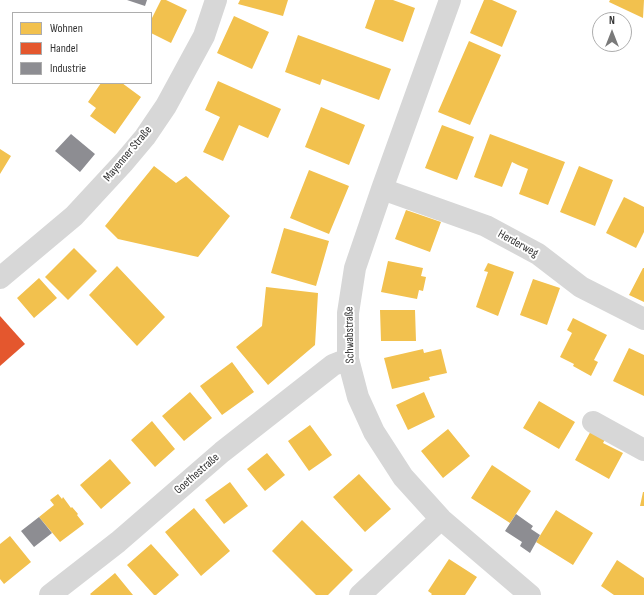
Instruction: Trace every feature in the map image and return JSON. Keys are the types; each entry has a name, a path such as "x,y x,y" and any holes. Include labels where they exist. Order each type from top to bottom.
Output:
{"street":[{"name":"Mayenner Straße","path":"0,278 74,216 145,137 166,106 204,36 216,0"},
{"name":"Schwabstraße","path":"450,0 355,268 348,312 348,359 358,397 374,432 403,478 441,519 530,595"},
{"name":"Herderweg","path":"382,189 486,226 538,254 581,287 644,319"},
{"name":"Goethestraße","path":"50,595 118,542 222,452 333,365 348,359"},
{"path":"593,422 644,450"},
{"path":"360,595 441,519"}],"building: Wohnen":[{"path":"161,0 166,0 187,10 171,43 152,34 152,18"},
{"path":"240,0 288,0 283,16 238,4"},
{"path":"375,0 393,0 415,8 403,42 365,28"},
{"path":"484,0 492,0 517,11 502,47 470,33"},
{"path":"610,0 644,0 643,18 632,12 609,2"},
{"path":"234,16 269,32 252,69 217,53"},
{"path":"298,35 391,69 379,100 322,79 320,85 285,72"},
{"path":"469,41 501,55 470,125 438,112"},
{"path":"218,81 281,109 268,138 239,125 223,161 203,152 220,117 205,110"},
{"path":"100,84 123,84 141,97 115,134 90,116 96,108 88,102"},
{"path":"321,107 365,125 349,165 305,147"},
{"path":"442,125 474,137 457,180 425,168"},
{"path":"490,134 565,162 548,205 519,194 528,169 512,162 502,187 474,177"},
{"path":"0,149 11,156 0,174"},
{"path":"154,166 176,183 186,176 230,216 198,257 118,239 105,226"},
{"path":"579,166 613,180 595,226 560,212"},
{"path":"309,170 349,186 329,234 290,218"},
{"path":"624,197 644,207 644,232 636,248 606,233"},
{"path":"406,210 441,222 430,252 395,239"},
{"path":"284,228 329,241 316,286 271,273"},
{"path":"74,248 97,271 68,300 45,277"},
{"path":"388,261 423,268 421,276 426,277 423,291 419,290 417,299 381,292"},
{"path":"488,263 514,272 498,316 476,307 488,272 484,271"},
{"path":"117,266 165,317 137,346 89,295"},
{"path":"644,268 644,302 629,295"},
{"path":"39,278 57,298 34,318 17,298"},
{"path":"533,279 560,288 547,325 520,315"},
{"path":"266,287 318,293 315,345 268,385 236,347 262,326"},
{"path":"380,310 415,310 416,341 381,341"},
{"path":"573,318 607,335 594,360 598,362 591,376 573,366 574,364 560,357 572,333 567,330"},
{"path":"629,348 644,355 644,396 613,381"},
{"path":"423,349 424,353 441,349 447,373 429,377 430,380 392,389 384,358"},
{"path":"232,362 254,392 222,415 200,386"},
{"path":"190,392 212,418 184,441 162,416"},
{"path":"424,392 435,417 408,430 396,405"},
{"path":"539,401 575,422 559,449 523,428"},
{"path":"152,421 175,449 155,467 131,440"},
{"path":"310,425 332,455 309,471 288,441"},
{"path":"593,427 607,436 603,443 623,453 609,479 575,460"},
{"path":"448,429 470,456 443,478 421,451"},
{"path":"267,453 285,475 265,491 247,469"},
{"path":"110,459 131,483 101,509 80,485"},
{"path":"492,465 531,491 510,523 471,498"},
{"path":"359,474 391,509 365,532 333,497"},
{"path":"230,482 248,506 224,524 205,500"},
{"path":"643,492 644,506 640,506"},
{"path":"58,494 62,499 63,497 71,508 72,507 84,524 60,542 39,517 54,505 50,500"},
{"path":"194,508 230,551 201,576 165,532"},
{"path":"556,510 593,533 573,565 536,542"},
{"path":"302,520 353,570 328,595 316,595 272,551"},
{"path":"10,536 31,562 4,584 0,579 0,544"},
{"path":"151,544 179,575 156,595 154,595 127,565"},
{"path":"449,559 477,577 465,595 431,595 432,594 428,591"},
{"path":"617,560 644,578 644,595 614,595 601,586"},
{"path":"115,573 133,595 90,594"}],"building: Handel":[{"path":"0,316 25,344 0,366"}],"building: Industrie":[{"path":"127,0 147,0 145,6"},
{"path":"71,134 95,154 80,172 55,151"},
{"path":"516,514 533,526 531,529 540,535 530,553 520,546 522,542 505,531"},
{"path":"39,517 52,533 34,547 21,531"}]}
